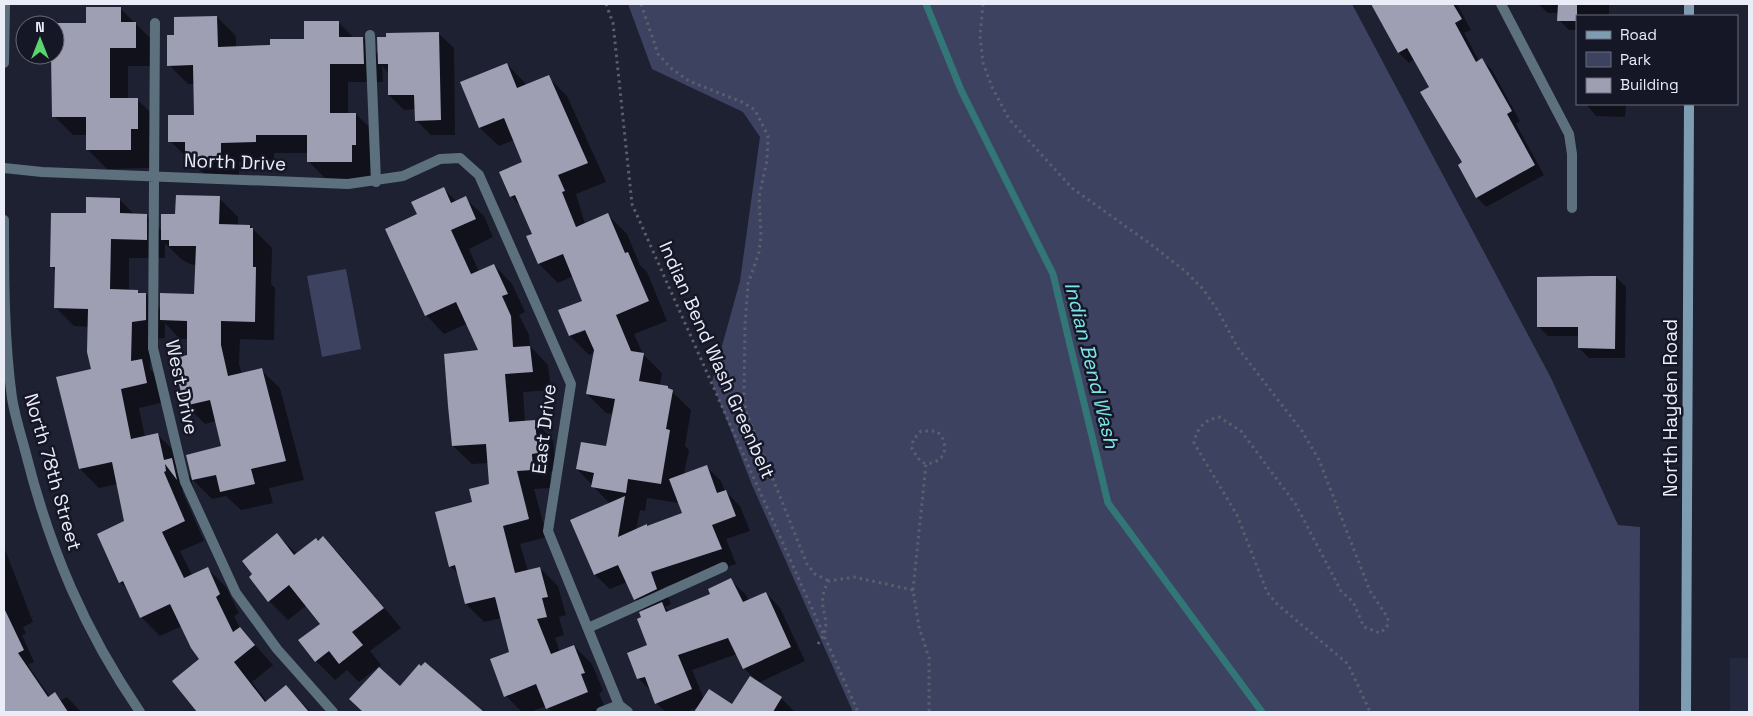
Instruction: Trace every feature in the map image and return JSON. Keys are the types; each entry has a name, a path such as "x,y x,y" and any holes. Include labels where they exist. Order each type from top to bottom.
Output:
{"main road":[{"name":"North Hayden Road","path":"1686,712 1689,105"}],"street":[{"path":"4,63 5,4"},
{"path":"1501,4 1570,134 1572,208"},
{"name":"West Drive","path":"155,23 152,348 185,482 236,593 277,649 333,712"},
{"path":"370,35 376,182"},
{"name":"North Drive","path":"4,168 42,172 348,184 376,182 403,176 440,159 460,158"},
{"name":"East Drive","path":"460,158 479,175 571,384 548,531 619,705"},
{"name":"North 78th Street","path":"4,220 4,301 12,400 34,486 57,557 83,618 140,712"},
{"path":"588,628 723,567"},
{"path":"601,712 619,705 628,712"}],"path":[{"name":"Indian Bend Wash Greenbelt","path":"606,4 613,23 632,204 858,712"},
{"path":"641,4 658,54 672,69 689,81 742,102 755,110 768,136 767,160 759,198 762,236 759,252 748,284 745,317 746,412 807,564 815,574 829,581 854,577 913,590"},
{"path":"982,4 980,36 983,63 992,88 1009,119 1072,188 1170,260 1203,289 1218,311 1238,348 1302,431 1319,460 1370,591 1388,618 1388,627 1380,633 1364,627 1353,602 1341,591 1296,505 1240,431 1219,417 1209,419 1196,433 1194,443 1237,515 1267,592 1277,604 1348,664 1370,712"},
{"path":"921,431 936,431 944,441 946,448 944,454 933,463 926,464 920,461 912,449 913,440 921,431"},
{"path":"926,464 913,590 919,626 929,658 929,712"},
{"path":"818,644 825,632 821,601 824,589 829,581"}],"shaded area":[{"path":"1730,658 1749,658 1749,712 1730,712"}],"green space":[{"path":"628,4 1352,4 1551,378 1618,525 1640,527 1639,712 853,712 752,485 712,382 740,281 760,137 743,112 652,69"},
{"path":"346,269 361,349 322,357 307,276"}],"building":[{"path":"1371,4 1453,4 1462,19 1455,23 1476,62 1482,58 1512,111 1507,114 1535,165 1476,198 1458,165 1462,162 1420,92 1429,87 1407,48 1398,53"},
{"path":"1558,4 1577,4 1576,21 1557,21"},
{"path":"86,7 121,7 121,22 136,22 136,48 110,48 110,98 138,98 138,129 131,129 131,150 86,150 86,117 52,117 51,65 65,65 65,23 86,23"},
{"path":"217,16 218,47 270,45 270,39 304,39 304,21 339,21 339,37 363,37 364,64 330,64 330,113 356,113 356,145 352,145 352,162 307,162 307,135 256,135 256,142 221,143 221,157 185,158 185,142 168,142 168,115 194,115 193,65 167,66 167,35 174,35 174,17"},
{"path":"439,32 441,120 415,121 414,95 388,95 388,64 378,64 377,37 386,37 386,33"},
{"path":"507,63 517,88 549,75 588,163 558,175 565,191 562,192 576,227 608,213 625,253 628,252 649,301 616,315 631,351 644,353 639,381 668,386 668,388 673,390 666,429 670,430 661,484 628,479 626,493 591,487 594,473 576,469 581,442 606,446 615,399 586,394 594,350 585,330 569,336 558,310 582,301 563,254 538,264 526,236 532,234 515,195 510,197 499,172 522,162 504,118 479,128 460,82"},
{"path":"444,187 451,203 466,196 476,219 451,230 471,274 494,264 508,294 502,296 511,316 513,347 530,346 533,372 505,374 509,422 535,420 538,453 532,454 533,470 517,471 529,519 503,526 515,573 540,567 548,597 542,598 547,617 537,619 551,654 574,645 585,673 581,674 588,692 546,709 536,684 504,697 490,659 509,652 495,597 465,604 455,565 449,567 435,512 472,502 469,489 489,484 486,444 452,446 448,406 444,354 478,350 456,302 425,316 385,229 417,214 411,202"},
{"path":"176,195 220,196 219,224 250,225 250,228 253,228 253,267 256,267 255,322 221,321 221,345 228,376 262,368 286,461 251,469 255,484 220,492 216,475 192,480 186,455 221,446 210,400 184,406 177,375 183,374 179,357 187,355 187,321 160,320 160,293 194,294 196,246 169,246 169,240 161,240 161,214 175,214"},
{"path":"86,197 120,198 120,213 147,214 147,240 111,239 110,289 138,290 138,293 146,293 146,320 132,322 131,361 142,359 147,383 121,389 131,439 158,433 164,460 172,458 177,480 165,464 166,471 164,472 185,521 162,532 184,578 208,567 220,594 216,597 233,632 240,627 255,645 234,662 265,702 286,685 309,712 197,712 172,681 199,659 191,648 170,604 140,618 123,581 119,583 97,534 124,521 112,462 79,469 56,377 91,369 87,352 88,309 54,308 55,267 50,267 51,213 86,213"},
{"path":"1616,276 1615,349 1578,348 1578,327 1537,327 1537,277"},
{"path":"707,465 717,493 726,490 736,516 712,525 722,549 651,572 657,589 634,600 618,565 594,575 570,520 625,496 618,537 647,524 647,526 682,513 669,479"},
{"path":"277,533 294,555 316,538 318,541 323,536 384,608 352,632 363,645 339,664 329,651 315,662 298,640 320,624 289,585 268,602 249,577 252,574 242,561"},
{"path":"731,578 743,602 766,592 791,647 743,669 728,638 678,655 692,689 655,704 645,677 637,679 627,653 647,645 637,619 641,617 639,612 662,602 666,612 710,594 708,589"},
{"path":"4,608 24,650 18,653 48,697 55,692 68,712 4,712"},
{"path":"425,662 484,712 363,712 349,699 379,667 400,686 419,664 421,666"},
{"path":"750,676 782,697 773,712 694,712 709,689 732,704"}],"waterway":[{"name":"Indian Bend Wash","path":"926,4 961,90 1053,274 1108,503 1262,712"}]}
